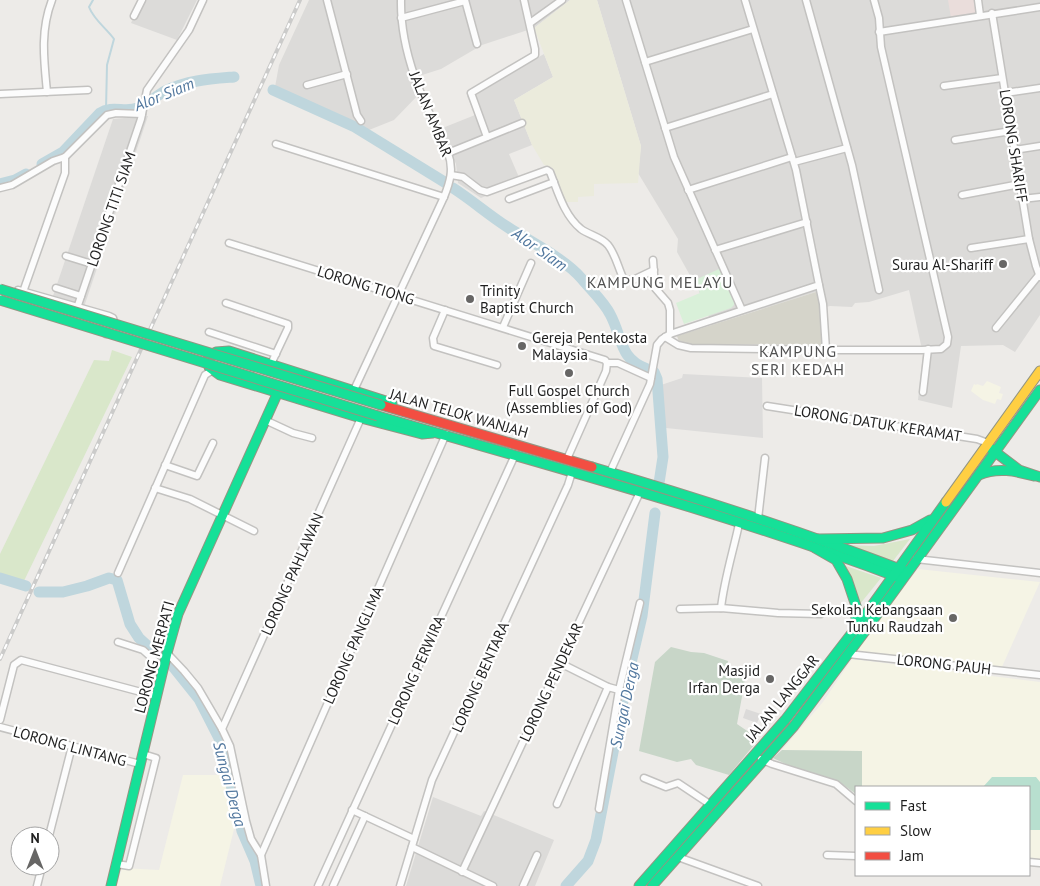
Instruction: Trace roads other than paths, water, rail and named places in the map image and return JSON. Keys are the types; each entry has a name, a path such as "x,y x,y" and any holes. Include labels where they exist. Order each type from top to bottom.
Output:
{"main road":[{"name":"JALAN TELOK WANJAH","path":"0,289 381,405 442,430 515,455 739,524 816,544 904,575"},
{"name":"JALAN TELOK WANJAH","path":"0,300 378,416 567,459 758,519 816,544"},
{"path":"216,350 229,351 381,399 442,430 422,434 361,418 211,371 208,366 208,360 216,350"},
{"name":"JALAN LANGGAR","path":"639,886 786,720 819,673 855,629 1040,371"},
{"name":"JALAN LANGGAR","path":"652,886 794,726 1040,390"},
{"name":"LORONG MERPATI","path":"111,886 156,696 178,614 278,392"},
{"path":"987,444 1014,468 1037,476"},
{"path":"978,476 984,472 994,471 1037,476"},
{"path":"816,544 883,538 912,530 934,518"},
{"path":"816,544 836,560 846,579 857,609 855,629"}],"street":[{"path":"47,92 43,56 43,34 52,0"},
{"path":"134,16 142,0"},
{"name":"LORONG TITI SIAM","path":"78,308 143,111 147,90 190,30 203,0"},
{"path":"327,0 357,115 361,121"},
{"name":"JALAN AMBAR","path":"354,390 444,197 451,175 448,153 419,92 406,45 401,18 401,0"},
{"path":"486,137 471,93 535,56 524,0"},
{"path":"530,23 562,0"},
{"path":"626,0 674,157 742,310"},
{"path":"744,0 793,160 823,304 826,350"},
{"path":"806,0 813,32 847,148 878,290"},
{"path":"667,336 678,345 691,348 925,350 945,347 948,337 881,47 874,0"},
{"path":"978,0 980,15"},
{"path":"401,18 465,1 477,44"},
{"path":"880,32 1040,7"},
{"name":"LORONG SHARIFF","path":"992,14 1029,239 1036,255 1039,276"},
{"path":"645,62 753,29"},
{"path":"307,84 347,74"},
{"path":"944,86 1002,78"},
{"path":"1005,93 1040,88"},
{"path":"0,94 88,90"},
{"path":"665,128 773,94"},
{"path":"0,188 12,185 65,157 107,115 143,111"},
{"path":"448,153 522,123"},
{"path":"955,140 1011,131"},
{"path":"276,144 444,197"},
{"path":"1014,150 1040,146"},
{"path":"688,190 793,160 847,148"},
{"path":"24,292 65,173 65,157"},
{"path":"451,175 463,177 483,191 490,191 545,170 550,172 566,210 574,222 583,231 607,243 624,280 633,280 654,270"},
{"path":"509,199 554,182"},
{"path":"962,194 1020,184"},
{"path":"1022,199 1040,197"},
{"path":"715,250 807,222"},
{"path":"971,248 1029,239"},
{"name":"LORONG TIONG","path":"229,243 503,327 601,358 607,362 618,363 652,378"},
{"path":"66,256 92,264"},
{"path":"653,260 655,288 668,303 670,310 667,336"},
{"path":"503,327 531,263"},
{"path":"996,328 1039,276"},
{"path":"0,285 109,316 115,325 113,331 106,335 0,304"},
{"path":"610,472 652,378 658,345 667,336 819,285"},
{"path":"56,288 81,296"},
{"path":"226,303 288,324 288,328 271,364"},
{"path":"445,310 433,338 434,346 497,365"},
{"path":"209,332 276,354"},
{"path":"923,392 925,350"},
{"path":"567,459 606,371 607,362"},
{"path":"118,573 205,376 211,371"},
{"name":"LORONG DATUK KERAMAT","path":"767,406 977,439 987,444"},
{"name":"LORONG PAHLAWAN","path":"222,729 361,418"},
{"path":"265,420 293,433 312,438"},
{"name":"LORONG PANGLIMA","path":"261,856 442,430"},
{"path":"165,466 197,476 213,443"},
{"name":"LORONG PERWIRA","path":"318,886 515,455"},
{"path":"758,519 765,458"},
{"name":"LORONG BENTARA","path":"400,886 432,780 568,485 572,472"},
{"path":"154,488 190,499 254,531"},
{"name":"LORONG PENDEKAR","path":"462,872 640,492"},
{"path":"721,608 739,524"},
{"path":"916,559 1040,573"},
{"path":"598,809 619,690 640,603"},
{"path":"680,609 721,608 778,613 821,614"},
{"path":"118,642 143,650 163,668"},
{"path":"167,653 198,688 230,746 246,822 251,839 261,856 266,886"},
{"name":"LORONG PAUH","path":"848,654 1040,675"},
{"path":"0,720 14,665 18,660 156,696"},
{"path":"560,663 608,687 619,690"},
{"path":"557,804 608,687"},
{"name":"LORONG LINTANG","path":"0,728 140,764"},
{"path":"52,826 72,746"},
{"path":"116,864 129,866 156,758 143,754"},
{"path":"755,754 764,761 836,784 855,801"},
{"path":"644,778 666,787 678,783 711,805"},
{"path":"352,810 414,839"},
{"path":"333,886 365,816"},
{"path":"412,847 493,886"},
{"path":"524,886 537,855"},
{"path":"827,855 855,856"},
{"path":"678,857 758,886"}],"waterway":[{"path":"93,0 89,7 91,12 114,39 107,65 106,109"},
{"name":"Alor Siam","path":"42,164 63,152 100,113 114,109 128,110 138,108 165,91 182,84 234,77"},
{"name":"Alor Siam","path":"273,90 355,127 446,183"},
{"name":"Alor Siam","path":"0,184 15,180 26,174"},
{"name":"Alor Siam","path":"453,188 575,272 607,310 626,354 631,360 647,369"},
{"name":"Alor Siam","path":"654,372 657,379 663,457 659,483"},
{"name":"Sungai Derga","path":"566,886 588,861 596,840 627,680 642,616 655,513"},
{"name":"Sungai Derga","path":"0,578 26,586"},
{"name":"Sungai Derga","path":"39,592 63,592 109,578 117,580 130,624 139,638 162,659"},
{"name":"Sungai Derga","path":"171,664 199,699 221,742 242,831 255,861 261,886"}],"railway":[{"path":"0,659 300,0"}],"place":[{"name":"Surau Al-Shariff","path":"1003,264"},
{"name":"Trinity Baptist Church","path":"470,299"},
{"name":"Gereja Pentekosta Malaysia","path":"522,346"},
{"name":"Full Gospel Church (Assemblies of God)","path":"569,373"},
{"name":"Sekolah Kebangsaan Tunku Raudzah","path":"953,618"},
{"name":"Masjid Irfan Derga","path":"770,679"}],"district":[{"name":"KAMPUNG MELAYU","path":"660,282"},
{"name":"KAMPUNG SERI KEDAH","path":"798,360"}]}
